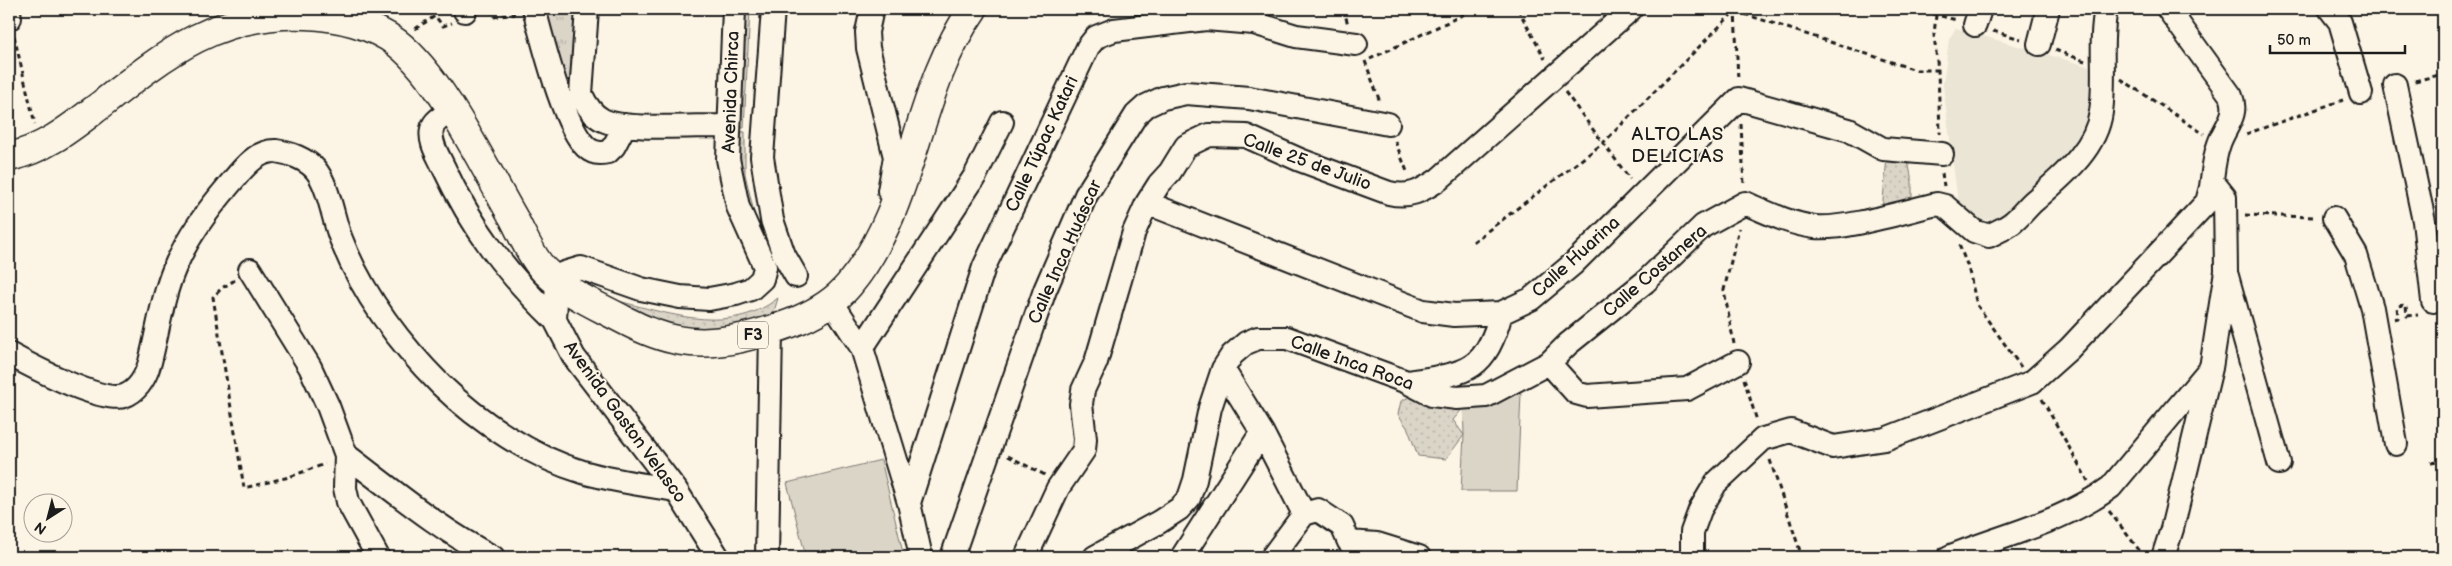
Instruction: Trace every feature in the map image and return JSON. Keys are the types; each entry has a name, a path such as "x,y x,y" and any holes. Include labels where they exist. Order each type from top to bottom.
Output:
{"highway":[{"name":"F3","path":"9,157 40,147 62,135 138,75 180,46 215,29 258,16 310,15 374,30 396,43 422,68 451,112 541,267 572,294 662,338 689,343 724,342 771,331 792,323 832,302 848,287 862,267 898,194 911,161 934,85 951,46 973,9"}],"street":[{"path":"534,9 564,106 582,142 594,152 608,152 614,146 624,125"},
{"path":"587,9 581,94 586,105 599,117 604,121 624,125 727,126"},
{"name":"Avenida Chirca","path":"557,281 564,273 581,268 641,289 680,297 709,300 751,289 762,279 765,272 738,207 728,159 727,126 734,9"},
{"name":"Avenida Chirca","path":"773,9 762,157 772,220 784,255 796,276"},
{"path":"872,9 867,32 868,48 883,118 895,157 889,191 898,194"},
{"name":"Calle 25 de Julio","path":"1026,557 1061,483 1084,450 1083,390 1096,362 1134,232 1147,203 1186,146 1209,135 1246,136 1300,160 1389,193 1402,196 1416,194 1438,180 1631,9"},
{"path":"2039,44 2048,9"},
{"path":"1746,203 1780,219 1816,227 1844,224 1936,204 1946,206 1974,231 1989,236 2012,224 2033,202 2056,184 2083,153 2096,130 2101,112 2104,68 2103,25 2106,9"},
{"path":"1692,557 1692,532 1700,510 1716,483 1763,439 1792,431 1833,447 1885,439 2032,382 2069,349 2208,202 2219,144 2233,116 2235,106 2231,96 2168,9"},
{"path":"2330,9 2340,22 2361,93"},
{"name":"Calle Túpac Katari","path":"909,503 984,267 1088,47 1096,37 1114,30 1206,19 1254,23 1360,53"},
{"path":"2395,85 2424,221 2433,301"},
{"name":"Calle Inca Huáscar","path":"952,557 1045,290 1086,196 1136,115 1146,106 1163,98 1186,93 1249,98 1388,124"},
{"name":"Calle Huarina","path":"1147,203 1423,311 1454,315 1501,313 1531,299 1573,264 1739,99 1848,130 1883,149 1942,154"},
{"path":"451,112 439,118 432,129 433,144 456,194 493,253 520,286 555,320"},
{"path":"862,348 975,176 1002,122"},
{"path":"9,354 90,392 112,397 125,396 141,384 149,365 159,318 175,268 190,238 224,191 258,155 272,151 286,153 304,160 317,171 340,238 361,280 409,350 442,386 502,432 539,455 582,472 676,490"},
{"path":"2163,557 2182,492 2211,368 2226,271 2225,197 2217,187 2211,187"},
{"path":"746,224 768,195"},
{"name":"Calle Costanera","path":"1549,363 1568,344 1645,282 1703,226 1746,203"},
{"path":"2334,218 2356,255 2372,308 2396,444"},
{"path":"250,270 310,367 346,455 345,488 348,502 378,557"},
{"path":"2226,271 2279,463"},
{"name":"Avenida Gaston Velasco","path":"557,281 555,320 574,357 676,490 718,557"},
{"path":"832,302 862,348 909,503 921,557"},
{"path":"1407,382 1458,373 1474,366 1488,350 1495,335 1501,313"},
{"path":"766,557 771,331"},
{"name":"Calle Inca Roca","path":"1095,557 1159,522 1179,509 1189,498 1195,480 1210,408 1223,369 1232,355 1246,343 1258,338 1287,338 1407,382 1432,395 1457,398 1486,396 1549,363"},
{"path":"1549,363 1576,393 1587,396 1687,389 1738,362"},
{"path":"1949,557 2059,517 2098,497 2111,487 2211,368"},
{"path":"1223,369 1262,432 1304,514"},
{"path":"1182,557 1262,432"},
{"path":"346,455 430,519 469,546 492,557"},
{"path":"1272,557 1304,514 1318,510 1342,526 1342,550 1377,544 1419,557"}],"path":[{"path":"492,9 493,17 515,14 514,9"},
{"path":"1360,53 1475,9"},
{"path":"1518,9 1555,78 1642,196"},
{"path":"1915,9 1936,15 1978,17 2039,44 2104,68 2219,144 2361,93"},
{"path":"396,43 435,16 443,26 452,22 452,13 465,10"},
{"path":"1473,242 1602,144 1735,11 1916,70 1938,70"},
{"path":"10,14 40,147"},
{"path":"1936,15 1934,35 1938,70 1942,154 1941,177 1946,206"},
{"path":"2395,85 2443,74"},
{"path":"1746,203 1724,290 1738,362 1802,557"},
{"path":"2226,214 2334,218"},
{"path":"1955,239 1968,267 1977,305 2032,382 2098,497 2145,557"},
{"path":"250,270 222,288 214,297 244,488 289,477 346,455"},
{"path":"2372,308 2385,310 2387,320 2398,318 2396,306 2406,305 2407,316 2424,314 2423,302 2433,301"},
{"path":"990,447 1061,483"},
{"path":"2430,463 2443,461"}],"shaded area":[{"path":"1956,28 2104,71 2093,118 2075,149 2009,216 1975,222 1961,211 1957,195 1943,85 1949,39"}],"green space":[{"path":"547,9 578,9 580,117 562,79"},
{"path":"745,9 750,9 744,128 737,127"},
{"path":"736,131 745,132 745,174 758,230 743,200"},
{"path":"1887,157 1908,161 1912,181 1912,206 1882,211"},
{"path":"602,297 669,314 715,319 737,317 758,310 778,298 773,315 736,327 713,331 698,331 670,325"},
{"path":"1521,393 1517,491 1461,491 1464,435 1463,398"},
{"path":"1413,395 1464,407 1453,420 1464,435 1446,459 1418,456 1408,429 1398,414 1401,401"},
{"path":"881,460 904,557 806,557 787,483"}],"district":[{"name":"ALTO LAS DELICIAS","path":"1678,145"}]}
